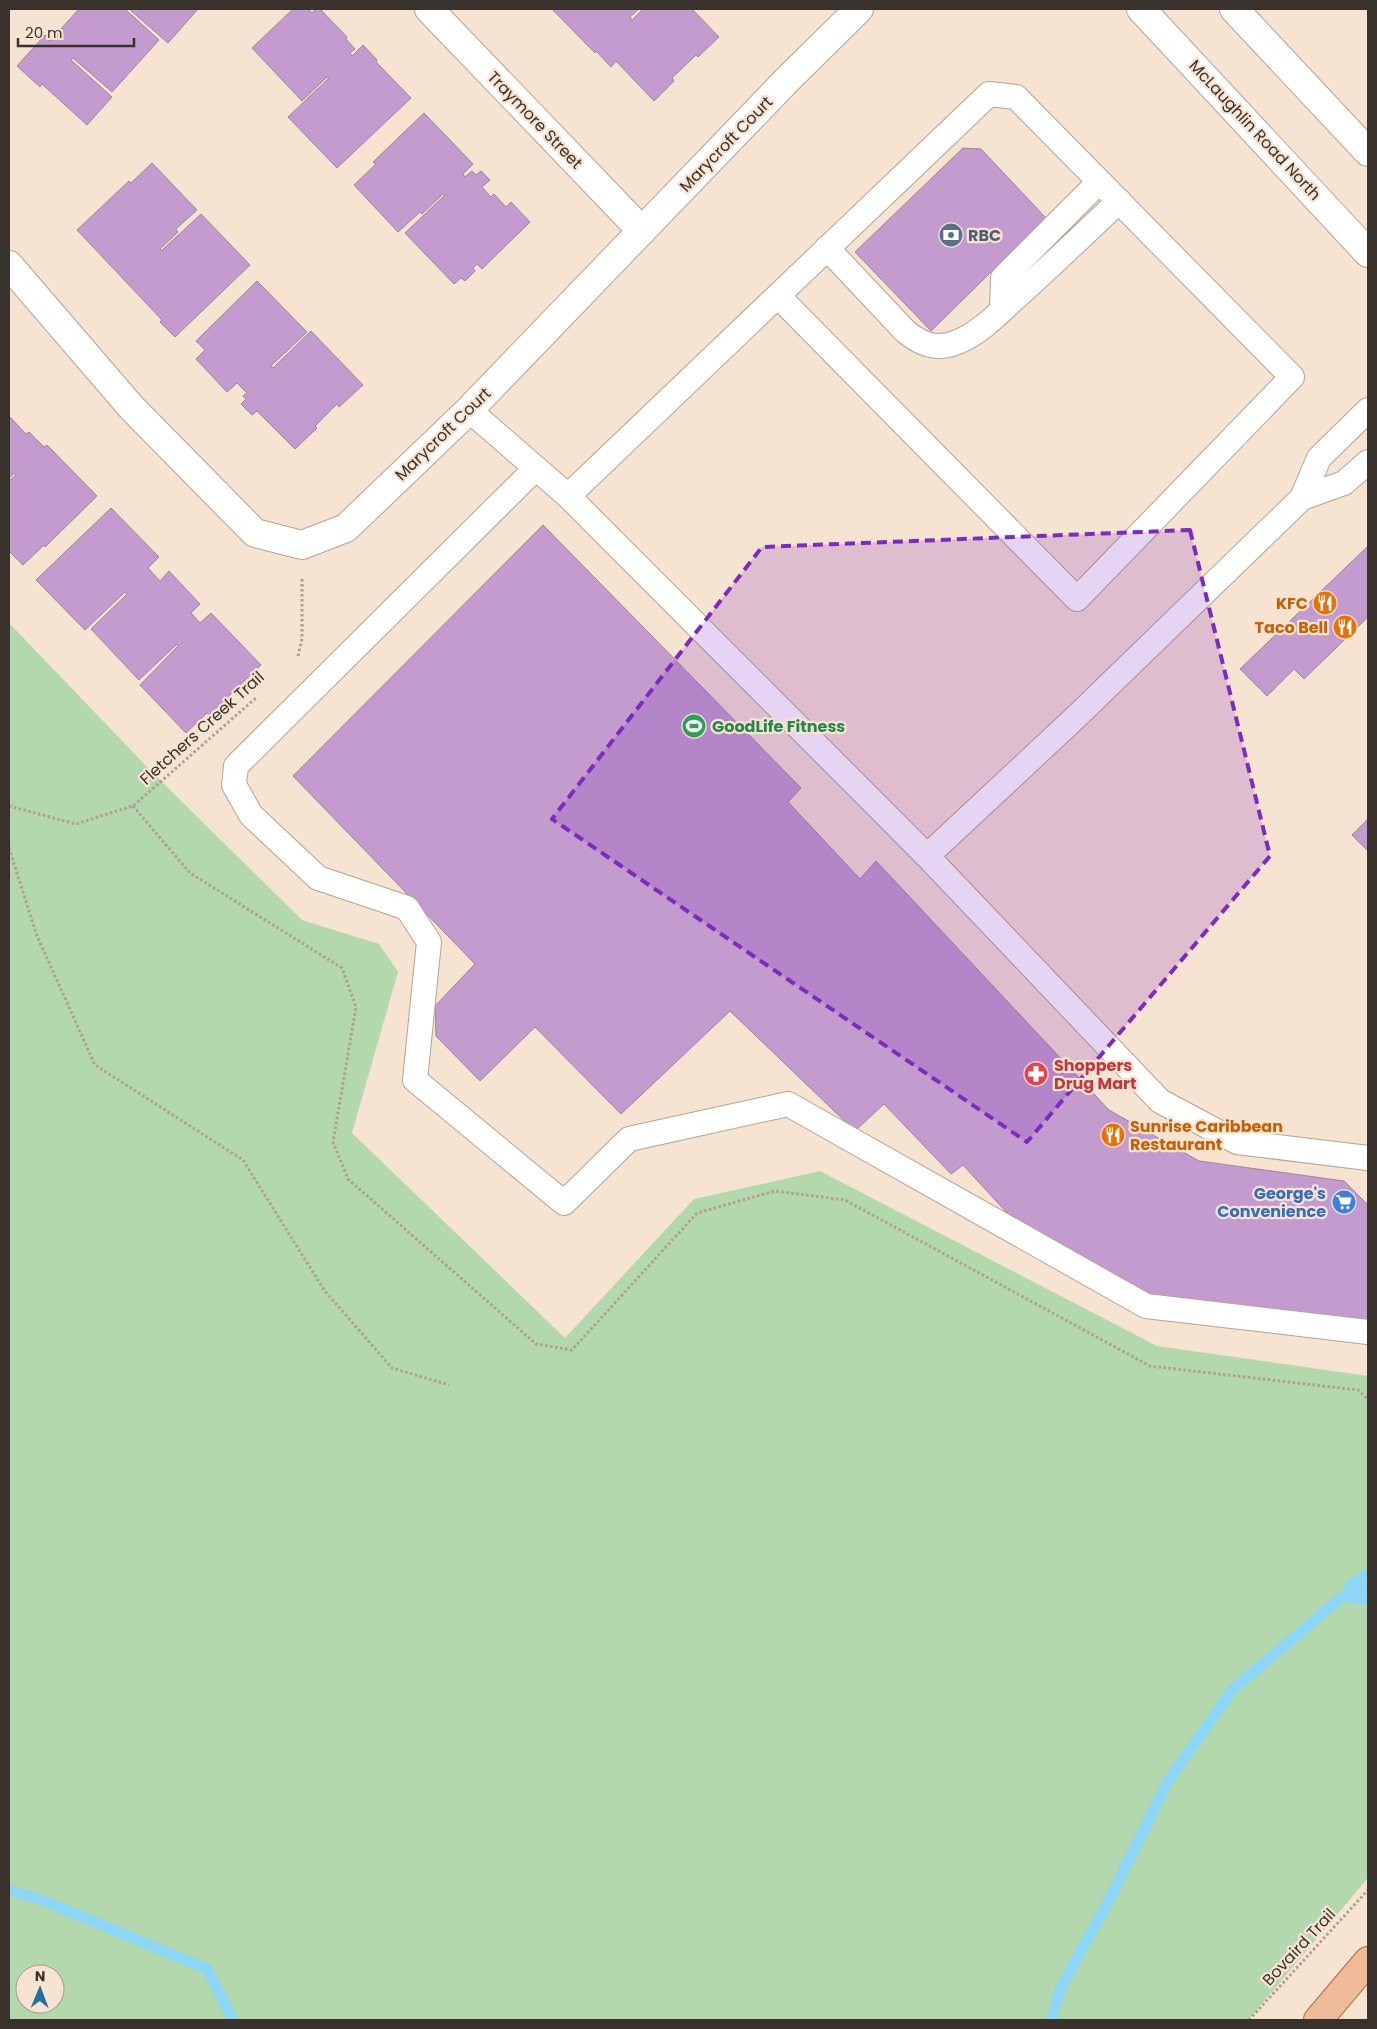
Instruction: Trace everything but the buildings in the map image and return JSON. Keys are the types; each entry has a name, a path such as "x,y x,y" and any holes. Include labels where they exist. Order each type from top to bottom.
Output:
{"main road":[{"path":"1318,2020 1368,1961"}],"street":[{"name":"Traymore Street","path":"429,9 642,232"},
{"name":"Marycroft Court","path":"302,545 346,528 469,410 788,79 859,9"},
{"name":"McLaughlin Road North","path":"1142,9 1368,253"},
{"path":"1234,9 1368,152"},
{"path":"9,265 131,407 255,533 302,545"}],"lane":[{"path":"568,496 989,94 1016,97 1292,377 1077,599 778,296"},
{"path":"1002,310 1003,278 1099,182"},
{"path":"827,248 906,332 918,342 936,346 953,344 970,337 1002,310 1119,201"},
{"path":"469,410 568,496 927,856 1160,1101 1237,1142 1368,1158"},
{"path":"927,856 1076,717 1302,498 1319,458 1368,410"},
{"path":"1302,498 1344,483 1368,462"},
{"path":"536,468 236,766 234,785 251,816 318,878 407,908 429,942 415,1080 564,1204 629,1139 788,1104 1146,1306 1368,1332"}],"path":[{"path":"298,660 302,639 302,545"},
{"name":"Fletchers Creek Trail","path":"9,806 76,824 133,806 262,692"},
{"path":"133,806 190,873 342,968 356,1007 333,1142 348,1179 536,1344 572,1350 697,1214 775,1191 845,1200 1150,1366 1358,1390 1368,1399"},
{"path":"9,848 37,936 95,1065 243,1160 324,1290 392,1368 449,1385"},
{"name":"Bovaird Trail","path":"1249,2020 1368,1890"}],"highlighted area":[{"path":"1190,530 1270,856 1027,1142 552,819 762,547"}],"green space":[{"path":"9,623 155,775 302,920 379,944 398,972 352,1133 565,1338 694,1199 820,1171 1157,1346 1368,1376 1368,1878 1248,2020 9,2020"}],"water":[{"path":"1368,1567 1368,1606 1347,1602 1344,1583"}],"waterway":[{"path":"1051,2020 1061,1987 1107,1904 1168,1781 1233,1689 1348,1592 1368,1589"},
{"path":"9,1890 42,1900 207,1969 233,2020"}],"place":[{"name":"RBC","path":"951,235"},
{"name":"KFC","path":"1325,603"},
{"name":"Taco Bell","path":"1345,627"},
{"name":"GoodLife Fitness","path":"694,726"},
{"name":"Shoppers Drug Mart","path":"1036,1074"},
{"name":"Sunrise Caribbean Restaurant","path":"1113,1135"},
{"name":"George's Convenience","path":"1344,1202"}]}
